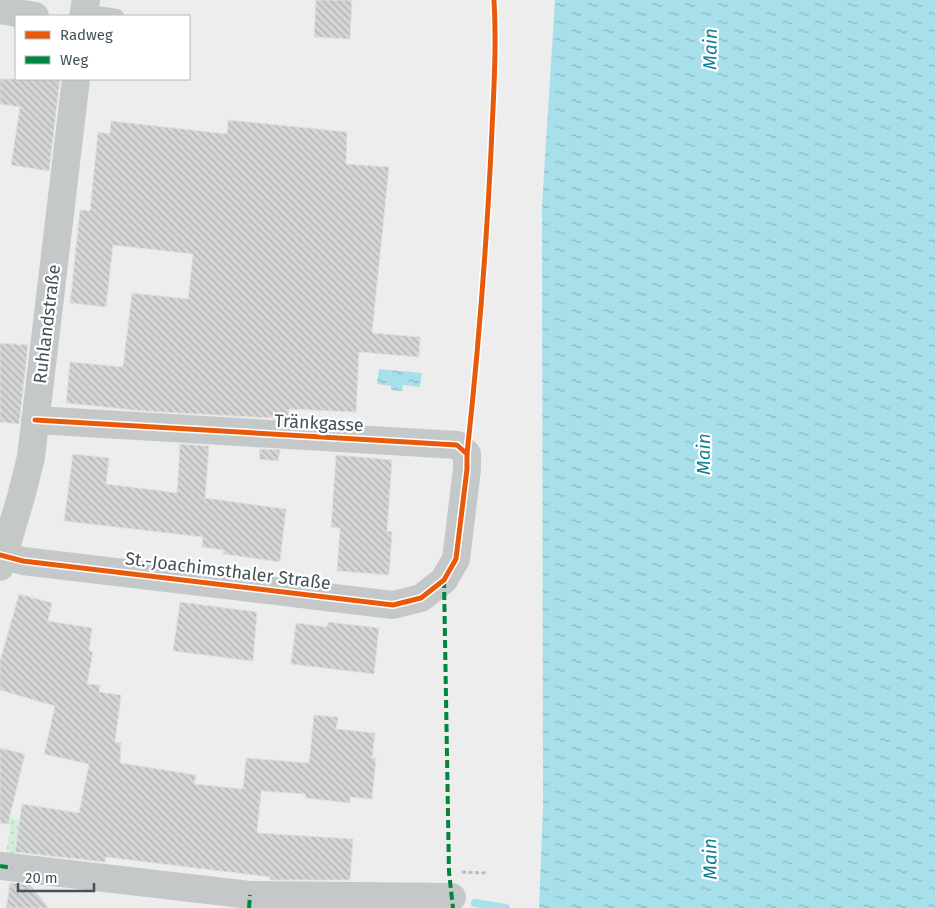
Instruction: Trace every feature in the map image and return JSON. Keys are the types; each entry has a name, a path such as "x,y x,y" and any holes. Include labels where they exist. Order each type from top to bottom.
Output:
{"street":[{"path":"0,10 29,15"},
{"name":"Ruhlandstraße","path":"1,559 21,497 31,458 76,80"},
{"name":"Tränkgasse","path":"35,420 457,445 467,454 467,469 456,560 444,580"},
{"name":"St.-Joachimsthaler Straße","path":"1,559 393,605 421,598 444,580"},
{"path":"0,866 250,901 455,885"}],"lane":[{"path":"84,9 112,15"}],"path":[{"path":"455,885 486,873"}],"green space":[{"path":"0,815 20,820 14,857 6,856 10,825 0,824"}],"water":[{"name":"Main","path":"555,0 935,0 935,908 539,908 543,808 542,206"},
{"path":"379,369 422,373 420,387 403,385 402,391 391,390 391,386 377,384"}],"building":[{"path":"316,0 352,0 350,39 314,37"},
{"path":"0,79 60,80 49,171 11,165 20,107 0,104"},
{"path":"228,120 347,132 346,164 389,167 372,333 420,337 419,357 359,352 356,412 289,409 288,419 143,411 66,403 70,362 123,367 132,293 188,299 193,254 113,245 106,307 70,303 80,210 90,211 98,132 110,134 111,121 227,134"},
{"path":"0,343 28,345 19,424 0,422"},
{"path":"180,444 209,446 205,498 286,509 280,562 223,554 224,550 202,547 203,537 64,521 73,454 109,458 106,484 177,493"},
{"path":"260,449 280,450 278,461 259,459"},
{"path":"336,455 392,460 387,531 392,532 389,575 337,571 340,528 331,527"},
{"path":"19,594 52,603 48,621 92,628 89,651 93,652 87,684 100,685 99,692 121,695 115,742 121,743 120,763 196,775 194,784 243,789 246,758 309,763 314,715 338,717 336,729 375,733 372,758 376,758 372,799 350,797 350,803 305,798 306,794 261,791 257,833 353,839 350,880 270,880 270,877 106,857 105,862 15,852 22,804 79,813 89,764 44,754 55,706 0,690 0,661"},
{"path":"180,602 257,612 253,661 173,651"},
{"path":"328,622 379,628 374,674 291,664 296,623 327,627"},
{"path":"0,748 25,754 8,824 0,823"},
{"path":"10,883 30,885 49,908 6,908"}],"waterway":[{"path":"475,903 506,908"}],"marked path":[{"path":"444,580 449,872 453,908"},
{"path":"0,866 12,868"},
{"path":"249,908 250,895"}],"cycle path":[{"path":"0,555 23,561 393,605 421,598 444,580 456,559 467,469 487,228 495,57 494,0"},
{"path":"35,420 457,445 467,454"}]}
